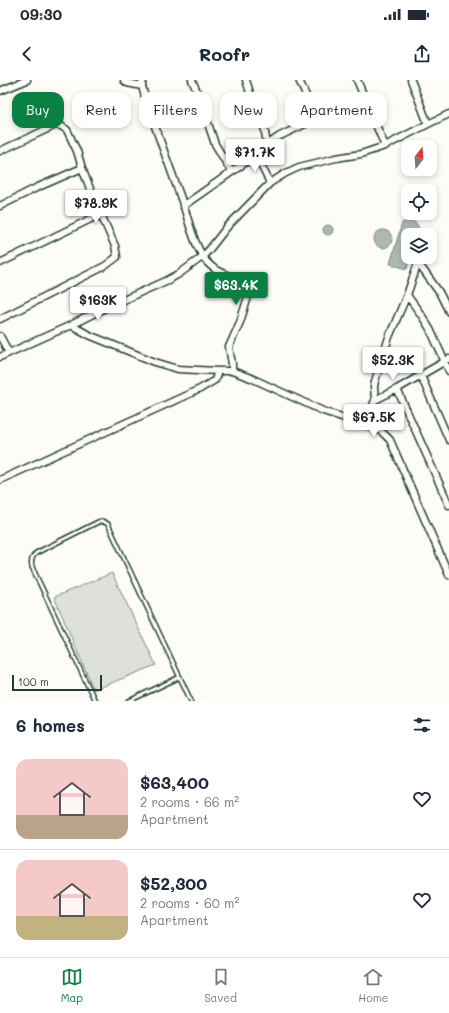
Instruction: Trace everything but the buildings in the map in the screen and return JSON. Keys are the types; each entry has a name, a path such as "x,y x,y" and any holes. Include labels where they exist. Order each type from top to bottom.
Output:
{"street":[{"path":"0,91 27,80"},
{"path":"124,80 128,83 142,83 144,94 161,145 191,232 202,257 216,270 235,278 246,286 249,291 240,322 229,347 232,371"},
{"path":"192,80 215,144 231,172"},
{"path":"246,80 264,126 267,145"},
{"path":"183,206 256,155 280,136 311,120 312,108 299,80"},
{"path":"357,80 385,146"},
{"path":"411,80 428,124"},
{"path":"0,357 179,274 209,250 227,227 270,183 286,173 299,167 336,158 362,154 385,146 449,114"},
{"path":"0,151 56,125 67,130 77,151 82,168 115,246 117,257 99,269 0,320"},
{"path":"256,155 270,183"},
{"path":"0,206 82,168"},
{"path":"0,263 101,214"},
{"path":"366,425 375,400 375,381 389,337 407,295 418,263 439,292 449,312"},
{"path":"407,295 430,329 447,360 449,371"},
{"path":"71,325 89,335 155,362 178,369 232,371 251,378 323,411 366,425 384,434 390,440 449,575"},
{"path":"0,336 9,353"},
{"path":"375,400 447,360"},
{"path":"0,480 200,389 215,380 218,371"},
{"path":"420,376 449,440"},
{"path":"397,389 449,505"}],"lane":[{"path":"95,701 31,562 32,557 36,553 102,521 108,524 191,701"},
{"path":"129,701 180,677"}],"shaded area":[{"path":"408,220 416,223 419,228 401,228 401,264 408,264 407,269 390,264 402,223"},
{"path":"326,225 330,225 332,226 332,234 326,235 323,232 323,228"},
{"path":"383,230 389,233 392,239 389,245 383,248 377,245 374,239 377,233"},
{"path":"112,573 156,665 94,690 54,597"}]}
